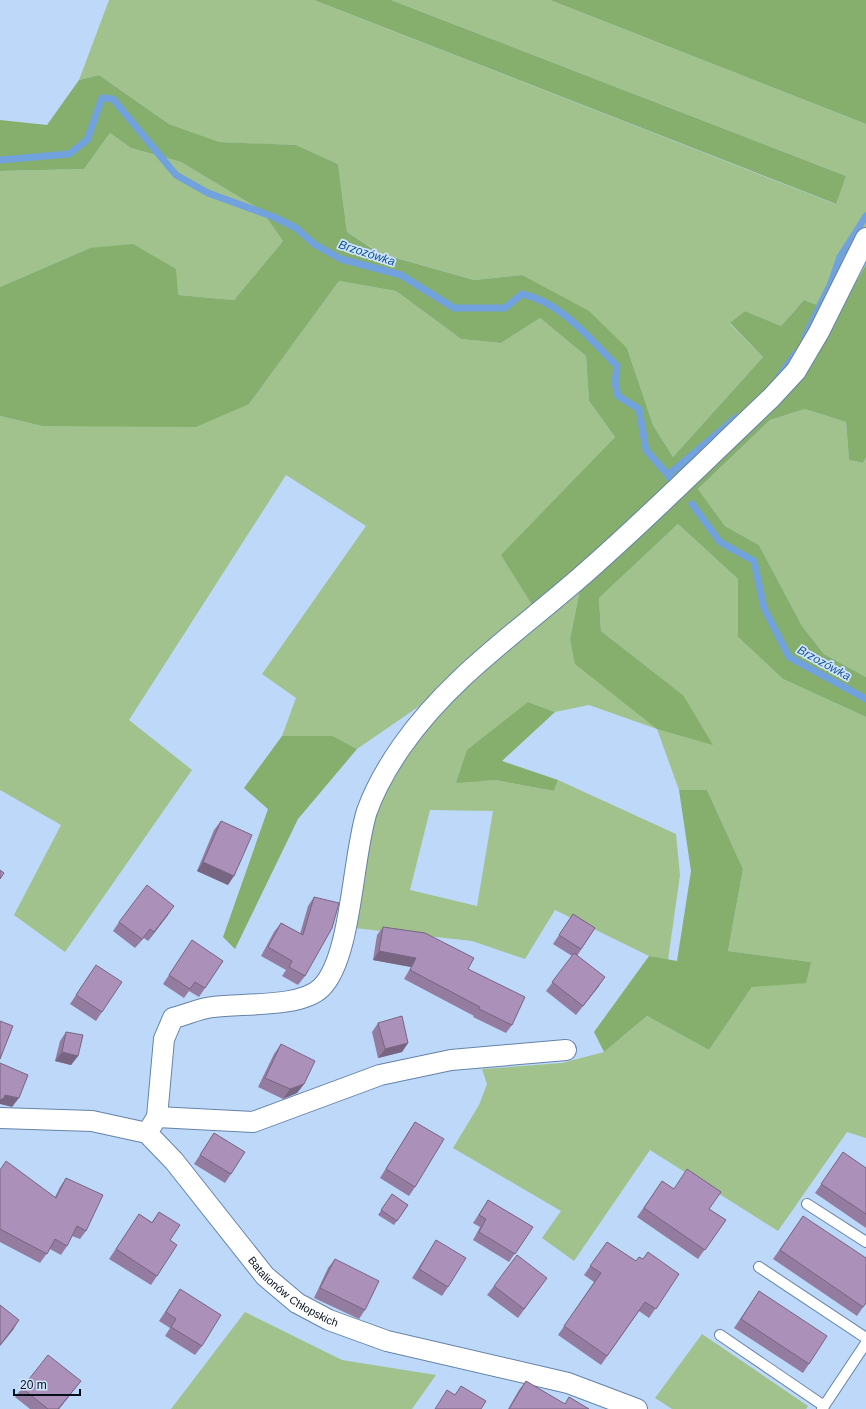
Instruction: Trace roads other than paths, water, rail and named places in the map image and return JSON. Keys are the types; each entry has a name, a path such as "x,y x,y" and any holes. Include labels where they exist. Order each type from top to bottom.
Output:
{"street":[{"path":"152,1125 164,1039 173,1018 211,1007 294,1001 319,990 334,971 343,939 356,860 367,812 382,780 402,746 438,702 499,644 592,567 771,398 796,372 819,332 866,238"},
{"path":"0,1118 92,1121 152,1125 253,1122 380,1075 451,1060 566,1050"},
{"name":"Batalionów Chłopskich","path":"152,1125 174,1161 265,1276 297,1303 329,1320 387,1341 568,1383 637,1409"}],"lane":[{"path":"806,1204 866,1242"},
{"path":"759,1267 866,1338"},
{"path":"720,1335 823,1407 866,1342"}],"waterway":[{"name":"Brzozówka","path":"0,160 69,154 87,140 102,98 113,99 176,175 208,193 274,217 296,228 314,244 341,259 401,275 454,308 505,308 522,294 536,298 550,305 574,323 617,366 615,383 618,396 639,409 646,450 668,475 671,481"},
{"path":"805,337 831,283 840,257 866,216"},
{"path":"779,377 796,353"},
{"path":"668,475 737,417"},
{"name":"Brzozówka","path":"692,504 720,542 754,561 764,608 789,657 866,699"}]}
